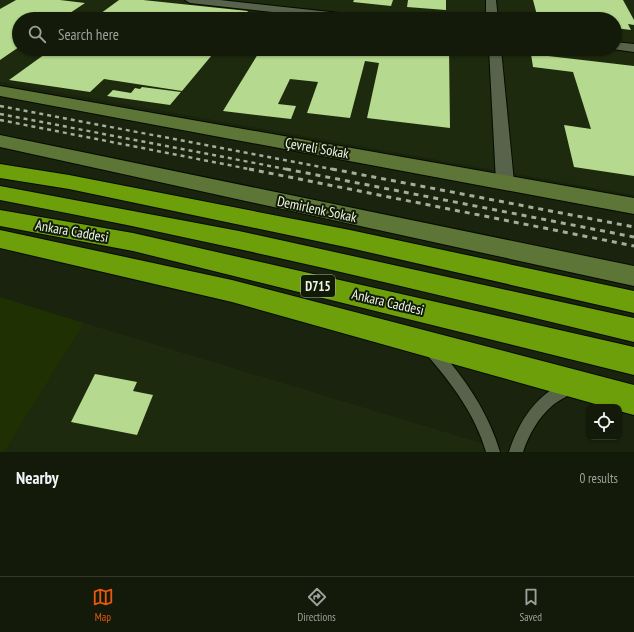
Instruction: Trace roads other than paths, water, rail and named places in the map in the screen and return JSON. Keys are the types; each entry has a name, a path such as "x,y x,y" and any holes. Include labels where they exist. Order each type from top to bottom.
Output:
{"highway":[{"path":"0,171 69,182 350,239 634,302"},
{"name":"Ankara Caddesi","path":"0,193 105,211 308,253 634,330"},
{"name":"Ankara Caddesi","path":"0,218 133,242 634,361"},
{"path":"0,239 232,291 634,400"}],"street":[{"path":"190,0 302,12"},
{"path":"491,0 492,12"},
{"path":"622,47 634,48"},
{"path":"496,56 505,182"},
{"name":"Çevreli Sokak","path":"0,91 634,206"},
{"name":"Demirlenk Sokak","path":"0,141 634,276"}],"lane":[{"path":"423,342 452,374 465,394 484,425 493,452"},
{"path":"516,452 525,428 534,415 553,396 576,384"}],"railway":[{"path":"0,106 337,170"},
{"path":"0,114 291,170"},
{"path":"0,120 254,170"},
{"path":"249,169 254,170"},
{"path":"286,169 634,237"},
{"path":"332,169 634,227"},
{"path":"254,170 634,246"}]}
